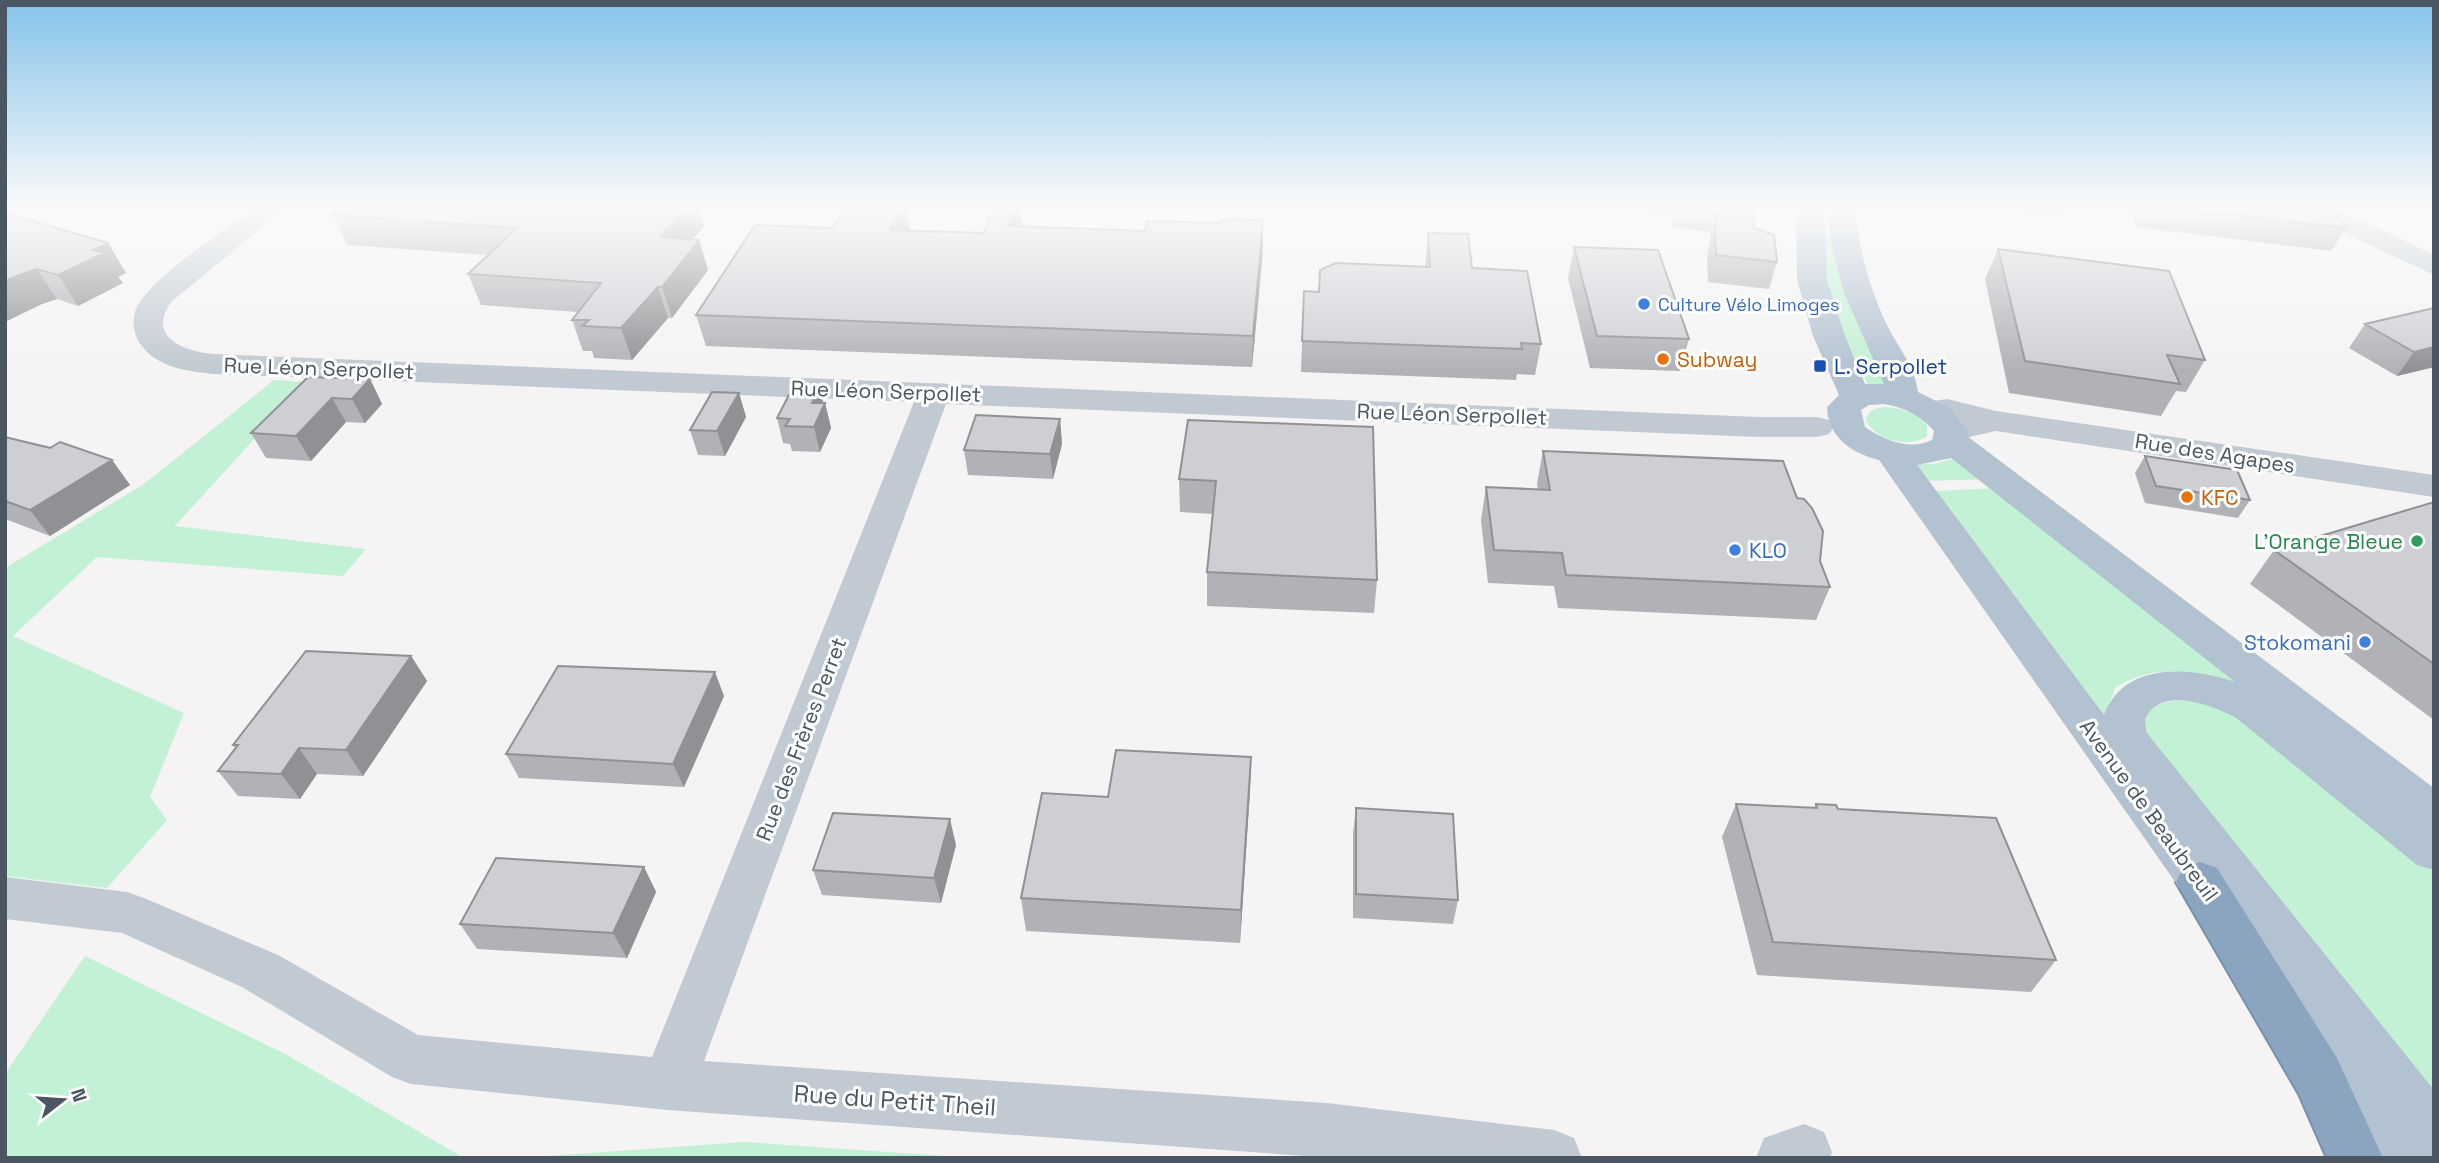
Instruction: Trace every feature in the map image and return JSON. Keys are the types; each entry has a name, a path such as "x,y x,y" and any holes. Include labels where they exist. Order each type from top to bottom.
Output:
{"highway":[{"path":"2200,882 2318,1076 2355,1158"}],"main road":[{"path":"1812,262 1812,280 1819,307 1851,389 1844,419"},
{"path":"1848,262 1871,323 1902,385 1902,397"},
{"path":"1844,419 1883,394 1902,397 1945,427 2188,624 2434,832"},
{"path":"1844,419 1863,441 1892,453 1928,455 1942,450 1945,427"},
{"name":"Avenue de Beaubreuil","path":"1892,453 2200,882 2418,1158"},
{"path":"2188,624 2434,813"},
{"path":"2434,851 2256,710 2233,697 2203,688 2177,685 2145,694 2132,702 2124,714 2125,731 2136,751 2434,1134"}],"street":[{"name":"Rue Léon Serpollet","path":"202,262 165,290 154,302 148,314 149,326 157,346 177,357 214,364 1749,426 1844,419"},
{"name":"Rue des Frères Perret","path":"668,1084 934,393"},
{"name":"Rue des Agapes","path":"1945,427 1996,421 2434,486"},
{"name":"Rue du Petit Theil","path":"5,898 128,913 260,971 411,1059 668,1084 1327,1130 1553,1158"}],"green space":[{"path":"1824,262 1843,262 1894,387 1869,386 1829,317"},
{"path":"274,380 306,382 175,526 366,549 343,576 97,557 13,636 184,713 150,797 167,820 107,888 5,876 5,568 144,484"},
{"path":"1886,407 1914,414 1927,425 1927,436 1920,440 1902,442 1877,433 1870,427 1867,416 1873,410"},
{"path":"1955,458 1987,479 1926,481 1913,464 1933,464"},
{"path":"1997,488 2434,839 2177,672 2144,675 2115,688 2101,728 1936,491"},
{"path":"2190,700 2235,711 2434,863 2434,1110 2146,736 2142,720 2152,709 2168,702"},
{"path":"85,956 287,1055 464,1158 5,1158 5,1074"},
{"path":"745,1142 974,1158 520,1158"}],"building":[{"path":"5,262 85,262 58,275 37,269 5,281"},
{"path":"480,262 681,262 662,287 658,287 621,328 582,326 589,320 572,320 601,283 468,274"},
{"path":"731,262 1259,262 1253,336 696,315"},
{"path":"1430,262 1471,262 1472,268 1527,271 1541,344 1521,343 1522,349 1302,341 1304,291 1319,292 1320,270 1336,263 1430,267"},
{"path":"1578,262 1662,262 1689,339 1597,336"},
{"path":"2001,262 2101,262 2169,271 2205,360 2167,355 2180,384 2025,361"},
{"path":"2434,308 2434,347 2414,352 2365,324"},
{"path":"308,377 370,379 352,399 332,398 296,436 251,433"},
{"path":"793,387 820,388 812,403 825,403 814,427 785,426 790,419 777,418"},
{"path":"712,392 739,393 717,431 690,430"},
{"path":"976,415 1060,419 1050,454 964,450"},
{"path":"1188,420 1373,427 1377,580 1207,572 1216,481 1179,479"},
{"path":"5,437 50,448 60,442 112,460 30,510 5,501"},
{"path":"1543,451 1783,461 1797,498 1804,499 1812,508 1823,531 1820,561 1830,587 1566,575 1562,553 1494,550 1486,487 1550,490"},
{"path":"2145,456 2237,470 2250,500 2156,486"},
{"path":"2434,502 2434,664 2274,550"},
{"path":"306,651 411,656 346,750 299,748 281,774 218,771 238,745 233,745"},
{"path":"558,666 715,672 673,764 506,754"},
{"path":"1116,750 1251,757 1241,910 1021,898 1042,793 1108,797"},
{"path":"1736,804 1817,808 1816,804 1836,805 1838,809 1996,818 2056,960 1773,942"},
{"path":"1356,808 1453,814 1458,900 1356,894"},
{"path":"833,813 950,819 934,878 813,870"},
{"path":"496,858 644,867 613,933 460,924"}],"place":[{"name":"Culture Vélo Limoges","path":"1644,304"},
{"name":"Subway","path":"1663,359"},
{"name":"L. Serpollet","path":"1820,366"},
{"name":"KFC","path":"2187,497"},
{"name":"L'Orange Bleue","path":"2417,541"},
{"name":"KLO","path":"1735,550"},
{"name":"Stokomani","path":"2365,642"}]}
